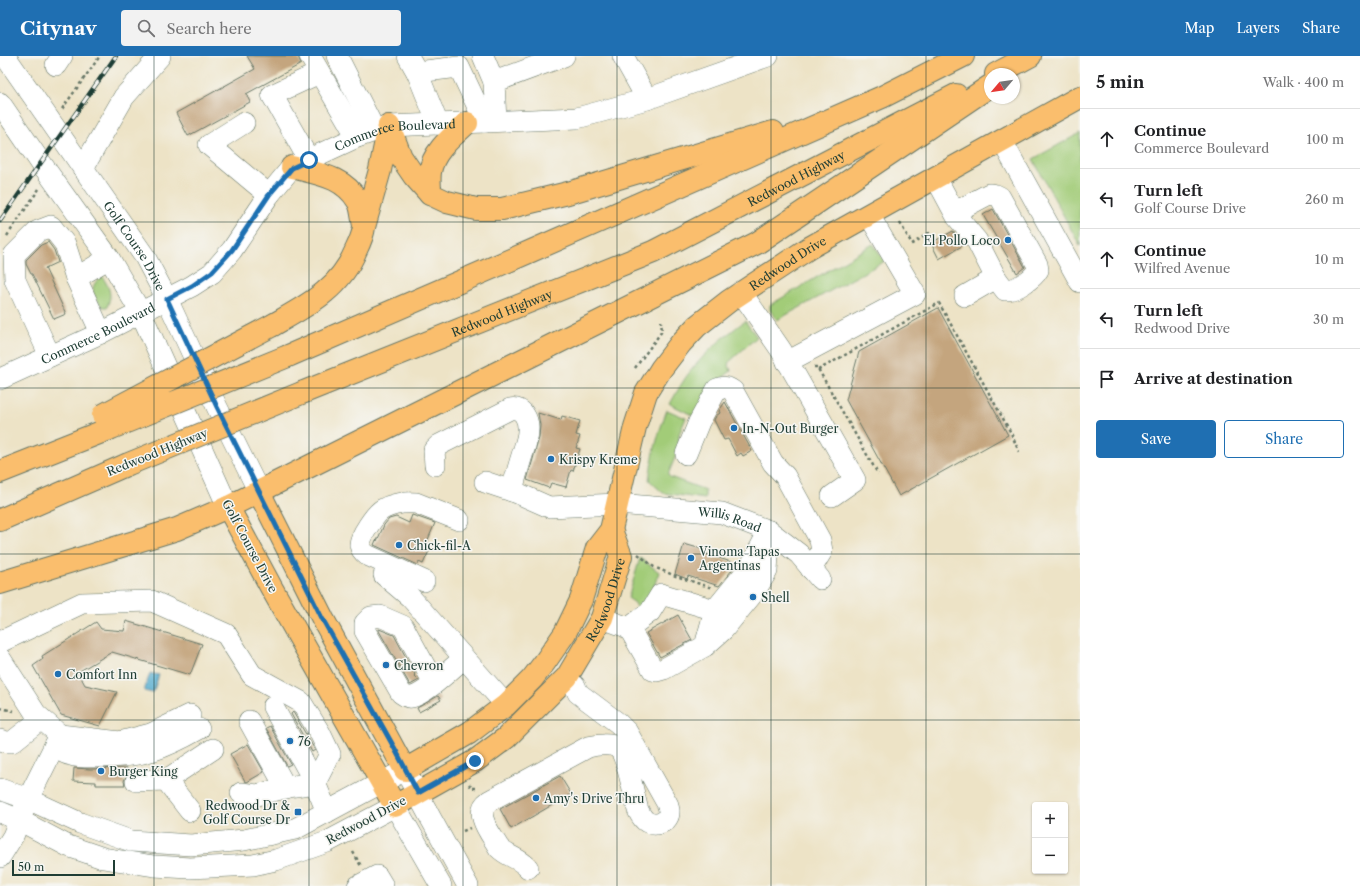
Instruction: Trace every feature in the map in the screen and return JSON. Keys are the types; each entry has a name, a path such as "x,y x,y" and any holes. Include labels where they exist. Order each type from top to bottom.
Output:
{"main road":[{"path":"106,422 288,356 882,97 963,56"},
{"path":"1007,68 1030,56"},
{"path":"1018,68 1036,56"},
{"name":"Redwood Highway","path":"0,520 126,464 653,252 984,80"},
{"path":"0,584 177,529 228,507 757,242 984,90"},
{"path":"374,131 401,157 414,176 430,194 447,202 476,209 502,209 575,191 733,145 882,97"},
{"name":"Redwood Drive","path":"406,770 469,733 506,705 536,673 565,633 581,600 597,548 611,530 635,427 646,394 661,369 681,343 697,326 729,300 809,248 1080,97"},
{"path":"430,194 430,171 436,156 446,143 483,122"},
{"path":"6,469 106,422 310,304 336,284 352,260 363,234 380,170 374,131"},
{"path":"300,164 332,177 346,185 359,202 364,227"},
{"name":"Golf Course Drive","path":"259,492 323,620 406,770"},
{"name":"Golf Course Drive","path":"228,507 395,806"},
{"name":"Redwood Drive","path":"395,806 475,761 506,738 567,677 602,618 621,556 611,530"}],"street":[{"name":"Golf Course Drive","path":"5,56 145,257 167,299 217,407 259,492"},
{"path":"83,168 124,97 160,56"},
{"path":"337,56 374,131"},
{"path":"483,56 494,82 483,122"},
{"path":"494,82 564,56"},
{"path":"623,56 647,99"},
{"name":"Commerce Boulevard","path":"0,379 101,333 192,286 212,272 232,250 269,195 300,164 374,131 438,124 577,118 647,99 762,57"},
{"path":"300,164 272,94 314,64 374,131"},
{"path":"438,124 412,64 459,67 483,122"},
{"path":"0,95 22,80"},
{"name":"Golf Course Drive","path":"0,103 36,157 109,258 141,313 228,507"},
{"path":"244,123 209,145 269,195"},
{"path":"1002,141 1080,282"},
{"path":"936,178 955,212 977,241 996,278 1005,290 1011,290 1034,276 1038,270 1037,264 1000,197 989,194 955,212"},
{"path":"788,362 915,294 869,215"},
{"path":"50,356 15,280 14,255 38,231 51,226 65,244 76,278 101,333"},
{"path":"76,278 109,258"},
{"path":"964,296 996,278"},
{"path":"741,292 788,362 855,480 832,496"},
{"name":"Willis Road","path":"485,482 512,491 549,507 618,504 722,513 769,531 799,554 816,574 822,551 820,540 786,476 773,463 733,391 729,387 720,387 717,389 699,422 686,454"},
{"path":"435,466 434,450 438,445 510,409 515,408 520,410 525,415 528,422 528,433 512,491"},
{"path":"424,581 367,555 362,551 360,544 361,538 374,517 381,510 389,506 409,502 416,503 459,520"},
{"path":"705,646 715,610 750,567 769,531"},
{"path":"602,618 629,628 653,670 657,671 664,669 705,646 723,630 755,591 767,571 769,531"},
{"path":"384,575 410,597 506,705"},
{"path":"629,628 650,612 661,594 715,610"},
{"path":"0,642 82,603 152,601 226,634 252,675 301,702 320,733 330,754 315,783"},
{"path":"403,626 426,615"},
{"path":"434,683 403,626 380,616 371,617 365,624 365,631 401,693 407,697 413,697 425,690 434,683 464,658"},
{"path":"0,658 36,714 57,741"},
{"path":"0,684 22,692"},
{"path":"528,868 519,859 506,854 499,848 483,819 481,812 483,806 489,800 588,746 598,745 617,747 621,752 638,810 648,823 653,824 663,822 667,819 670,812 668,805 627,732 618,722 578,693 575,686"},
{"path":"286,788 243,725 291,696"},
{"path":"273,707 315,783 327,812"},
{"path":"0,740 12,742 41,719"},
{"path":"57,741 120,742 195,722"},
{"path":"0,857 12,837 28,798 57,741"},
{"path":"136,780 166,780 213,749"},
{"path":"406,770 468,886"},
{"name":"Redwood Drive","path":"0,789 28,798 80,823 131,841 191,845 244,840 295,829 406,770"},
{"path":"166,780 190,811"},
{"path":"241,792 257,795 315,783"},
{"path":"395,806 441,886"},
{"name":"Redwood Drive","path":"0,812 19,820 68,846 103,858 154,866 190,868 253,865 276,860 327,842 395,806"},
{"path":"190,868 191,845"},
{"path":"358,886 377,876 383,886"}],"path":[{"path":"60,113 100,56"},
{"path":"4,240 42,186"},
{"path":"900,223 912,244 929,234 932,239"},
{"path":"818,370 939,303 1011,433 1019,452"},
{"path":"635,368 662,331 661,321"},
{"path":"810,367 817,367 878,474"},
{"path":"636,553 642,556 654,567 673,575 719,590"}],"green space":[{"path":"1080,133 1080,246 1033,159"},
{"path":"873,244 885,261 777,320 770,310 770,305"},
{"path":"102,276 107,284 110,294 107,307 102,307 93,291 93,287"},
{"path":"745,321 757,337 728,363 731,371 716,383 696,417 670,404 686,377 699,361 721,340"},
{"path":"667,410 686,418 679,434 679,447 668,475 705,490 705,499 663,493 649,480 656,445"},
{"path":"640,558 659,572 646,610 638,610 635,603 628,598"}],"water":[{"path":"150,673 159,675 153,693 144,691"}],"building":[{"path":"247,56 298,56 301,64 246,94 250,102 188,136 176,113 255,69"},
{"path":"993,209 1025,267 1017,273 983,215"},
{"path":"953,231 962,246 939,259 931,243"},
{"path":"48,242 54,250 58,262 45,268 66,314 54,319 26,264 26,260 41,245"},
{"path":"938,308 1008,435 899,496 846,400 859,352"},
{"name":"In-N-Out Burger","path":"725,402 752,451 743,456 741,453 737,456 728,439 724,440 714,420 720,413 719,411"},
{"name":"Krispy Kreme","path":"538,413 561,420 562,416 580,421 576,435 580,436 576,448 580,449 566,487 551,483 549,488 527,480 539,438 540,425"},
{"name":"Chick-fil-A","path":"412,515 435,523 424,549 429,551 423,564 419,562 418,565 374,545 384,525 389,519 396,517 409,523"},
{"path":"684,544 705,550 704,553 734,563 732,570 719,586 688,576 687,579 675,574"},
{"path":"678,615 692,640 660,657 646,633"},
{"name":"Comfort Inn","path":"126,621 202,644 190,675 112,652 78,672 85,685 117,692 100,726 61,715 33,666 43,659 42,656 96,622 101,629 124,631"},
{"path":"379,629 394,635 415,674 414,675 419,680 410,685"},
{"path":"438,696 441,700 419,712 417,708"},
{"path":"293,712 315,750 312,752 291,714"},
{"path":"270,726 291,764 287,766 266,728"},
{"path":"248,744 264,772 247,782 230,754"},
{"name":"Burger King","path":"74,768 127,768 127,774 124,781 125,785 96,785 96,782 73,781"},
{"name":"Amy's Drive Thru","path":"560,776 571,794 511,829 500,809"}],"railway":[{"path":"0,221 116,56"}],"place":[{"name":"El Pollo Loco","path":"1008,240"},
{"name":"In-N-Out Burger","path":"734,428"},
{"name":"Krispy Kreme","path":"551,459"},
{"name":"Chick-fil-A","path":"399,545"},
{"name":"Vinoma Tapas Argentinas","path":"691,558"},
{"name":"Shell","path":"753,597"},
{"name":"Chevron","path":"386,665"},
{"name":"Comfort Inn","path":"58,674"},
{"name":"76","path":"290,741"},
{"name":"Burger King","path":"101,771"},
{"name":"Amy's Drive Thru","path":"536,798"},
{"name":"Redwood Dr & Golf Course Dr","path":"298,812"}],"route":[{"path":"309,160 292,168 269,195 232,250 212,272 192,286 167,299 217,407 323,620 418,793 475,761"}]}
